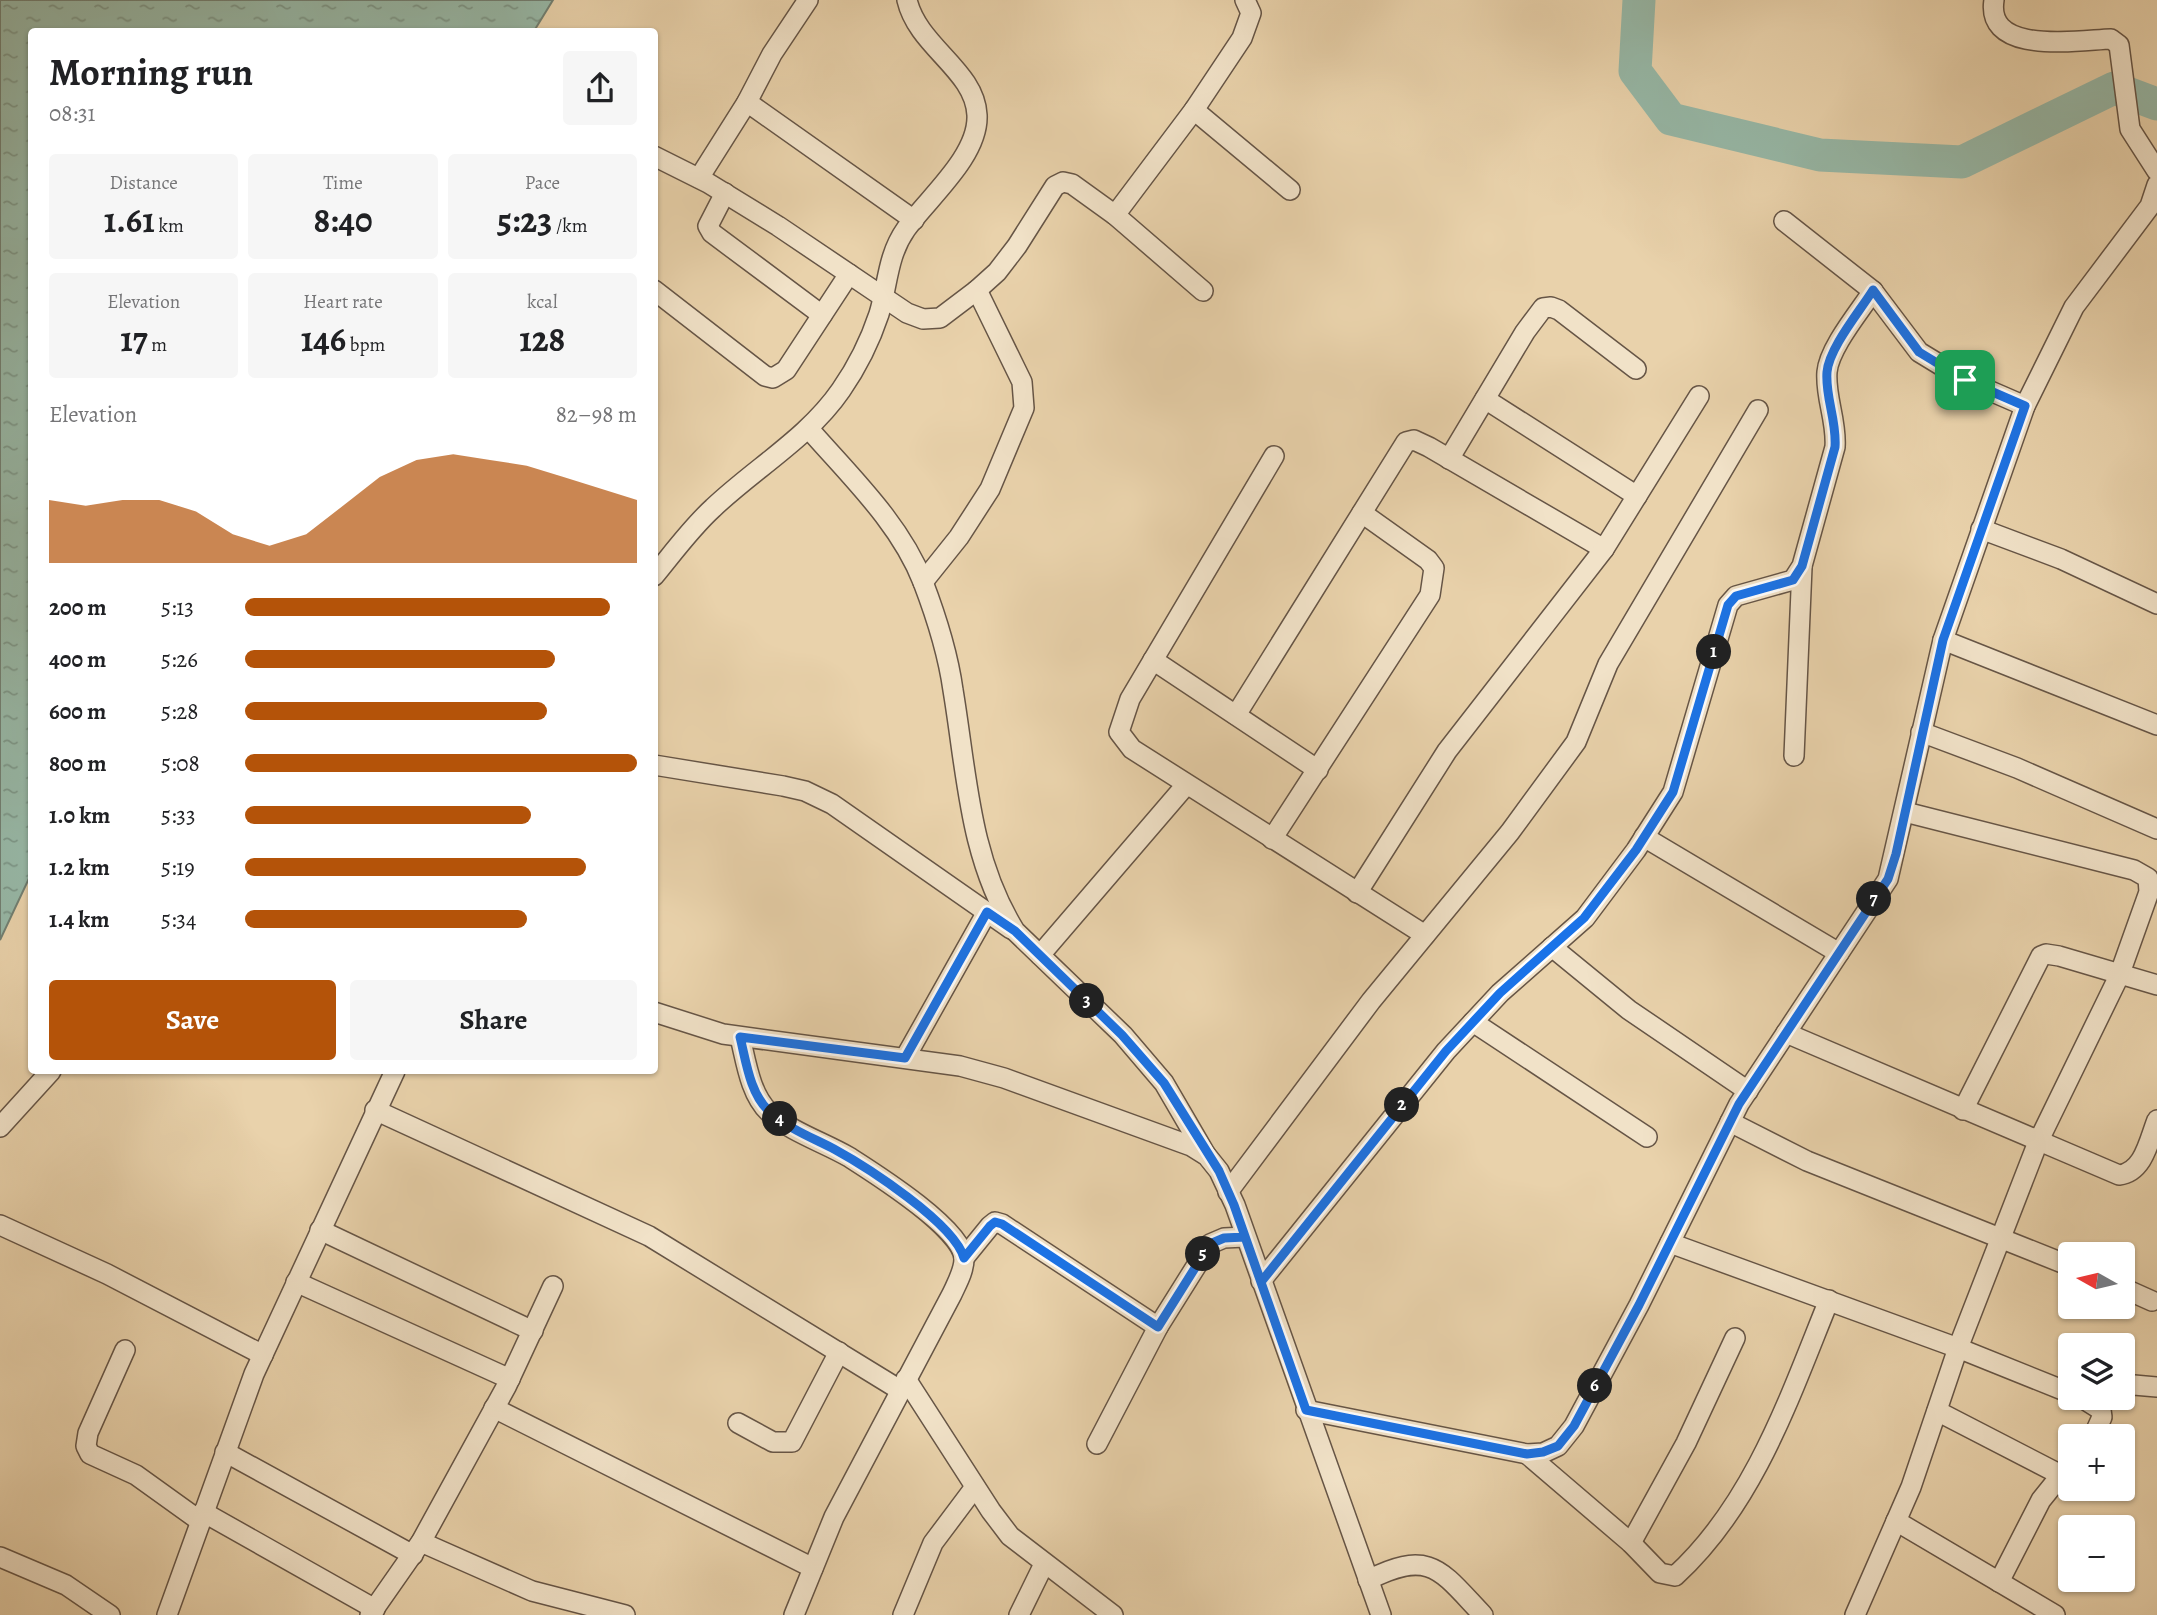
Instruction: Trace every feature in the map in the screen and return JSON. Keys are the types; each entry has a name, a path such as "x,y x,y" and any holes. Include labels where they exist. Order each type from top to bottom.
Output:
{"street":[{"path":"699,178 747,102 772,54 808,0"},
{"path":"658,571 713,508 808,429 841,390 865,349 892,255 914,219 965,154 975,133 978,115 974,97 960,75 919,31 907,0"},
{"path":"1115,215 1194,110 1242,38 1251,13 1245,0"},
{"path":"1994,0 1992,14 1999,25 2027,42 2111,39 2119,45 2123,57 2130,129 2157,171"},
{"path":"747,102 914,219"},
{"path":"1194,110 1290,190"},
{"path":"658,158 725,193 907,313 923,319 940,318 997,272 1055,186 1063,182 1072,184 1115,215 1203,291"},
{"path":"1306,1410 1527,1454 1558,1446 1574,1426 1730,1122 1888,879 1943,640 2025,406 2074,307 2150,206 2157,185"},
{"path":"725,193 709,220 708,226 712,233 822,315"},
{"path":"1784,221 1873,290 1919,352 1965,380 2025,406"},
{"path":"658,293 765,376 773,378 786,370 849,274"},
{"path":"923,582 959,537 990,489 1024,408 1022,382 977,290"},
{"path":"1794,756 1802,566 1835,447 1837,429 1828,391 1830,358 1873,290"},
{"path":"1449,459 1525,332 1543,308 1559,310 1636,369"},
{"path":"1357,893 1447,751 1604,549 1699,396"},
{"path":"1485,399 1637,496"},
{"path":"1228,1192 1371,1001 1510,832 1576,742 1608,664 1758,410"},
{"path":"808,429 880,512 906,547 923,582 953,687 976,842 989,884 1015,931"},
{"path":"1236,715 1406,442 1414,440 1604,549"},
{"path":"1274,456 1129,699 1119,732 1132,750 1425,935"},
{"path":"1272,839 1430,595 1434,568 1428,560 1362,513"},
{"path":"1980,529 2062,559 2157,604"},
{"path":"1261,1282 1446,1051 1473,1022 1584,918 1644,837 1673,792 1728,605 1736,596 1793,580 1802,566"},
{"path":"1943,640 2157,725"},
{"path":"1153,660 1318,769"},
{"path":"1921,732 2017,768 2157,829"},
{"path":"658,766 805,791 832,804 1015,931 1122,1035 1164,1083 1228,1192 1381,1615"},
{"path":"1040,955 1186,785"},
{"path":"1862,1612 1958,1348 2038,1142 2119,976 2152,879 2134,870 2024,839 1905,812"},
{"path":"1644,837 1839,953"},
{"path":"905,1058 987,912"},
{"path":"1552,947 1629,1010 1748,1091"},
{"path":"1963,1110 2041,956 2059,956 2119,976 2157,985"},
{"path":"658,1013 740,1037 960,1066 1004,1078 1191,1146 1207,1156"},
{"path":"1473,1022 1647,1138"},
{"path":"1786,1033 2107,1172 2127,1174 2143,1157 2157,1119"},
{"path":"740,1037 749,1074 768,1111 848,1157 912,1202 950,1234 961,1247 964,1258 962,1272 952,1294 834,1517 794,1615"},
{"path":"0,1127 48,1074"},
{"path":"167,1615 263,1355 394,1074"},
{"path":"376,1111 649,1236 839,1352 903,1385 1010,1536 1113,1615"},
{"path":"1730,1122 1807,1161 2058,1261"},
{"path":"964,1258 990,1226 995,1222 1002,1224 1158,1327"},
{"path":"320,1230 533,1331"},
{"path":"3,1234 107,1274 263,1355"},
{"path":"1097,1444 1158,1327 1210,1244 1224,1238 1245,1237"},
{"path":"1670,1243 1958,1348 2058,1388"},
{"path":"296,1282 510,1379"},
{"path":"125,1350 88,1433 86,1446 90,1454 136,1475 201,1517 372,1612 417,1548 510,1379 553,1286"},
{"path":"2135,1293 2152,1301"},
{"path":"1527,1454 1631,1543 1660,1573 1668,1577 1675,1576 1687,1565 1739,1499 1781,1419 1829,1300"},
{"path":"1631,1543 1686,1443 1735,1338"},
{"path":"738,1423 773,1442 792,1442 839,1352"},
{"path":"2135,1385 2157,1387"},
{"path":"494,1408 813,1568"},
{"path":"1937,1410 2058,1466"},
{"path":"2101,1410 2102,1418"},
{"path":"2099,1424 2107,1410"},
{"path":"225,1452 417,1548 532,1591 563,1608 614,1614"},
{"path":"1999,1582 2041,1500 2058,1478"},
{"path":"903,1615 933,1543 975,1486"},
{"path":"1896,1521 2055,1615"},
{"path":"0,1557 66,1585 110,1615"},
{"path":"1368,1580 1405,1563 1427,1565 1448,1578 1483,1615"},
{"path":"1019,1615 1044,1564"}],"water":[{"path":"0,0 553,0 536,28 28,28 28,880 0,940"}],"waterway":[{"path":"1639,0 1635,71 1671,119 1820,155 1962,162 2114,88 2157,104"}],"route":[{"path":"1873,290 1919,352 1965,380 2025,406 1943,640 1896,854 1888,879 1739,1104 1639,1305 1574,1426 1558,1446 1527,1454 1306,1410 1245,1237 1224,1238 1210,1244 1158,1327 1002,1224 995,1222 990,1226 964,1258 961,1247 950,1234 912,1202 848,1157 768,1111 759,1098 749,1074 740,1037 905,1058 987,912 1015,931 1122,1035 1164,1083 1207,1156 1219,1171 1234,1205 1261,1282 1446,1051 1500,993 1584,918 1636,850 1673,792 1728,605 1736,596 1793,580 1802,566 1835,447 1837,429 1828,391 1827,372 1830,358 1873,290"}]}
